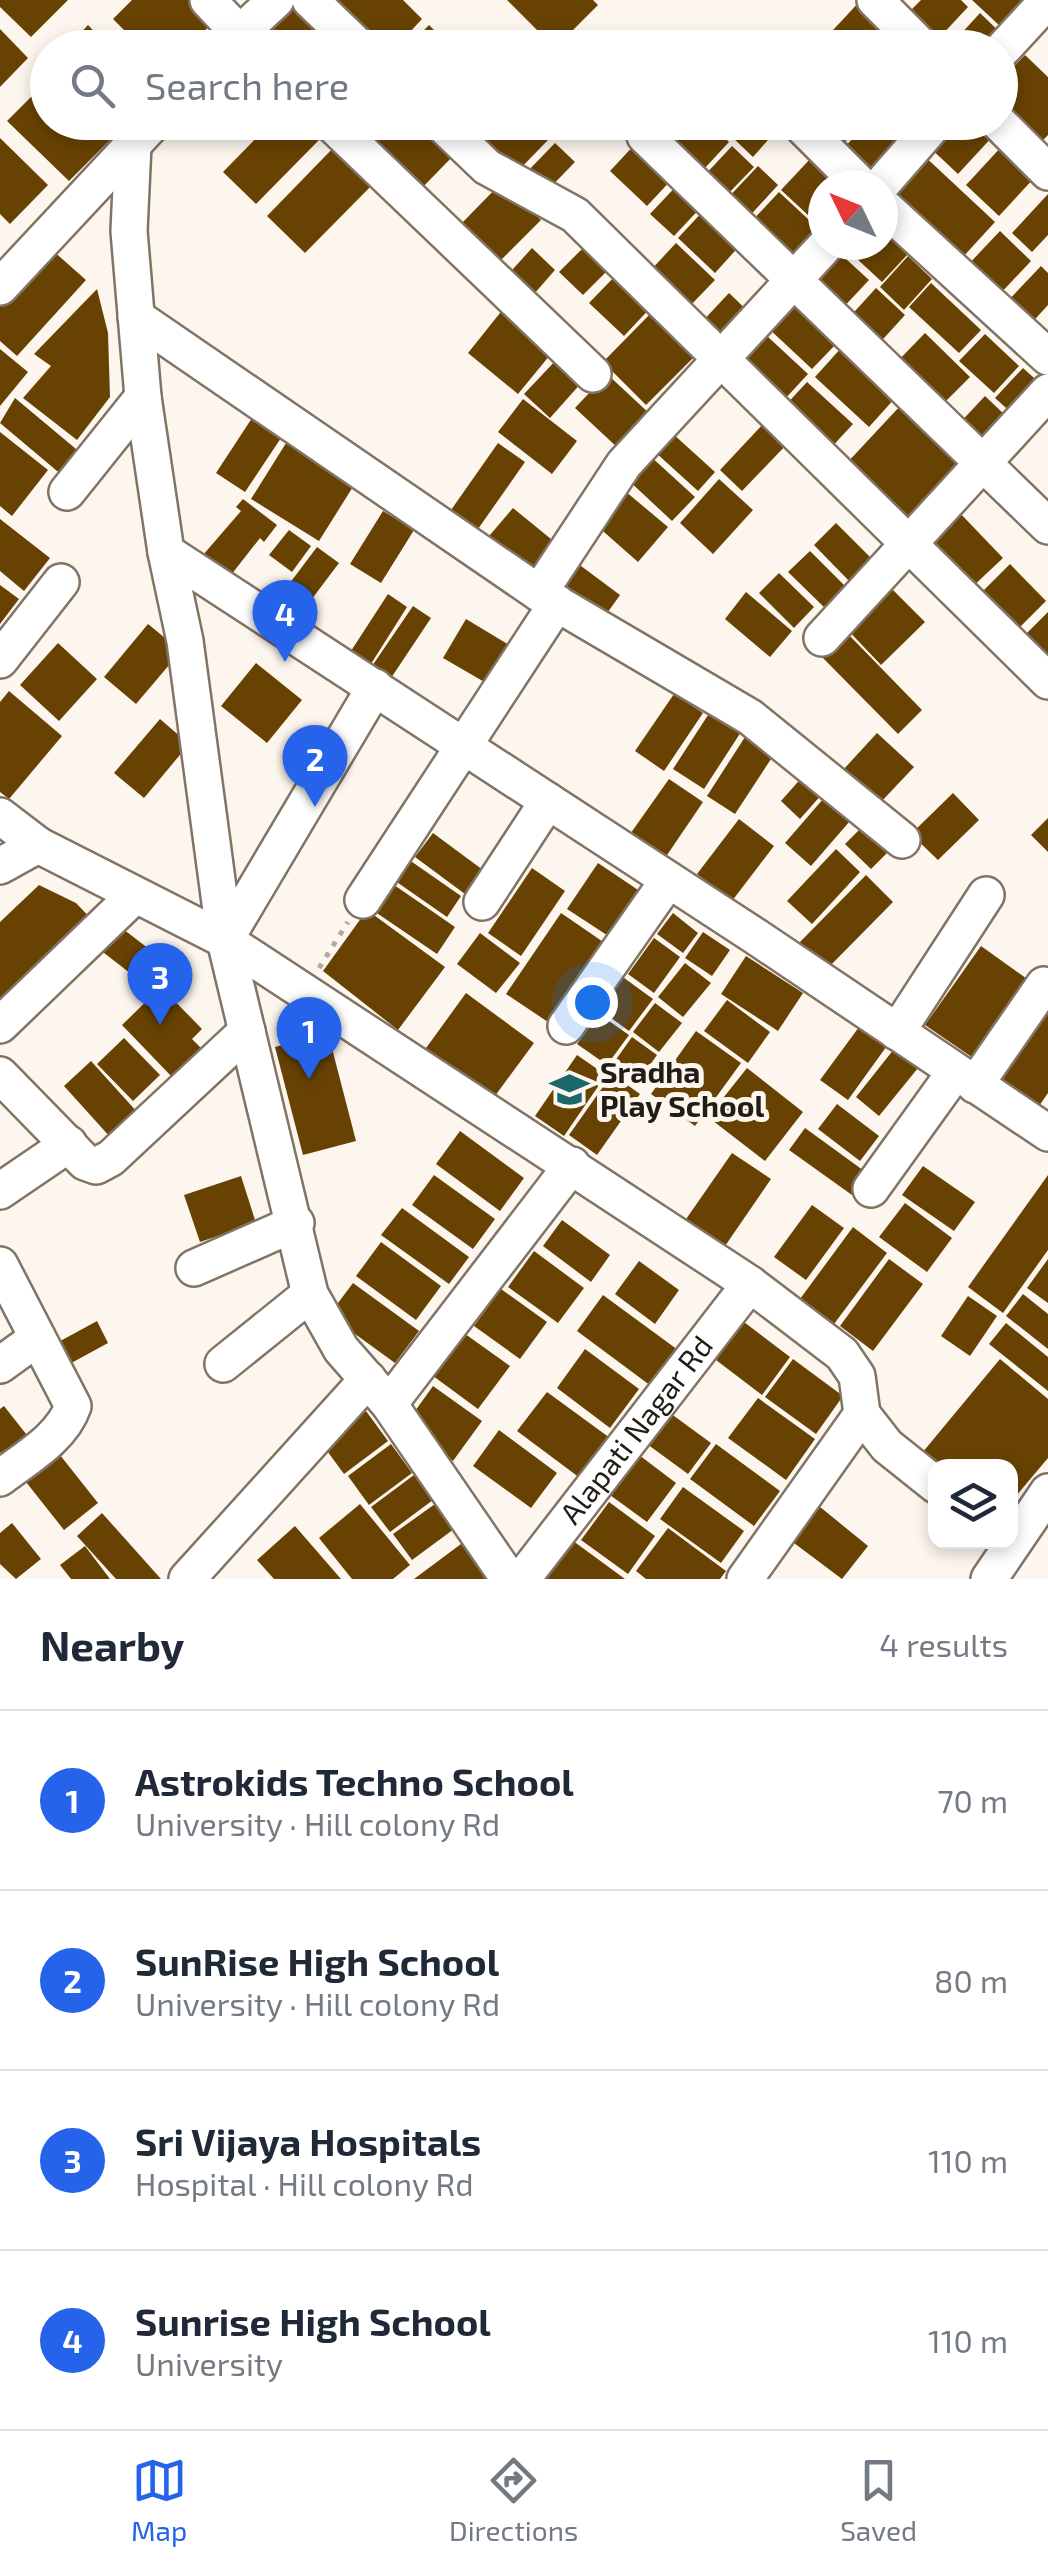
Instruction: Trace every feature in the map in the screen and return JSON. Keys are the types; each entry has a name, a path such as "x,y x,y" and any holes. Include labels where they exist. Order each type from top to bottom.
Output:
{"street":[{"path":"208,0 229,30"},
{"path":"249,30 276,0"},
{"path":"310,0 341,30"},
{"path":"875,0 905,30"},
{"path":"1018,32 1048,0"},
{"path":"0,287 138,140"},
{"path":"143,140 129,232 143,397 166,552 185,641 225,940 310,1294 341,1349 378,1391 510,1579"},
{"path":"349,140 593,374"},
{"path":"458,140 487,168 575,215 1048,681"},
{"path":"650,140 1048,526"},
{"path":"816,140 846,170"},
{"path":"893,170 920,140"},
{"path":"1016,140 1048,172"},
{"path":"898,220 1048,357"},
{"path":"363,900 463,745 624,464 812,260"},
{"path":"136,318 548,598 750,717 902,840"},
{"path":"822,638 1048,392"},
{"path":"67,492 143,397"},
{"path":"166,552 1048,1133"},
{"path":"0,660 62,582"},
{"path":"225,940 375,687"},
{"path":"482,902 548,801"},
{"path":"0,816 38,844 225,940 750,1284 842,1354 857,1376 862,1414 887,1446 928,1478"},
{"path":"0,866 38,844"},
{"path":"566,1026 667,882"},
{"path":"897,1032 986,895"},
{"path":"0,1024 133,896"},
{"path":"871,1190 1044,984"},
{"path":"0,1075 85,1162 96,1166 110,1158 248,1031"},
{"path":"0,1191 69,1144"},
{"path":"187,1579 378,1391 572,1165"},
{"path":"194,1268 296,1223"},
{"path":"0,1264 73,1406 50,1440 0,1478"},
{"name":"Alapati Nagar Rd","path":"522,1579 750,1284"},
{"path":"222,1364 310,1294"},
{"path":"0,1365 36,1339"},
{"path":"745,1579 862,1414"},
{"path":"1018,1532 1048,1492"},
{"path":"988,1579 1006,1549"}],"path":[{"path":"304,991 363,900"}],"building":[{"path":"0,0 68,0 38,30 30,30 30,36 0,7"},
{"path":"132,0 199,0 217,18 205,30 124,30 113,19"},
{"path":"287,0 301,0 331,30 258,30"},
{"path":"323,0 403,0 422,19 412,30 354,30"},
{"path":"507,0 593,0 598,5 573,30 537,30"},
{"path":"861,0 893,30 833,30"},
{"path":"921,0 961,0 968,7 946,30 930,30 910,11"},
{"path":"972,0 1024,0 1000,26"},
{"path":"980,13 998,30 964,30"},
{"path":"0,29 28,58 0,87"},
{"path":"1025,55 1048,77 1048,135 1037,146 1018,129 1018,62"},
{"path":"30,98 30,140 110,140 69,181 7,121"},
{"path":"0,138 48,185 10,224 0,214"},
{"path":"254,140 319,140 256,204 223,172"},
{"path":"365,140 437,140 453,156 418,192"},
{"path":"479,140 548,140 515,174"},
{"path":"673,140 727,140 704,169"},
{"path":"735,140 768,140 753,157"},
{"path":"851,140 915,140 886,170 866,170 843,149"},
{"path":"930,140 989,140 958,174 926,144"},
{"path":"638,141 675,176 647,206 610,171"},
{"path":"338,143 376,181 305,253 267,216"},
{"path":"555,143 575,162 543,195 523,176"},
{"path":"1003,145 1036,176 999,216 966,185"},
{"path":"732,146 754,167 725,197 703,177"},
{"path":"920,152 995,222 962,258 898,199 898,175"},
{"path":"812,157 826,170 808,170 808,215 781,190"},
{"path":"758,166 778,185 744,222 723,203"},
{"path":"681,181 705,203 674,236 650,214"},
{"path":"502,182 541,220 500,261 462,223"},
{"path":"779,192 808,219 808,256 799,269 750,223"},
{"path":"1048,194 1048,235 1032,252 1012,233"},
{"path":"706,208 743,242 715,273 678,238"},
{"path":"1000,231 1031,261 997,297 965,268"},
{"path":"591,240 615,263 583,295 559,272"},
{"path":"676,243 715,280 688,308 649,272"},
{"path":"898,245 908,254 882,282 858,260 898,260"},
{"path":"532,248 555,270 527,302 503,280"},
{"path":"51,249 86,280 17,356 0,341 0,305"},
{"path":"908,256 932,279 904,310 880,287"},
{"path":"821,260 847,260 869,280 839,312 803,279"},
{"path":"1041,266 1048,273 1048,305 1027,328 1003,306"},
{"path":"620,271 655,303 624,336 589,303"},
{"path":"931,283 981,330 959,353 909,307"},
{"path":"876,288 905,315 875,348 846,321"},
{"path":"97,289 108,333 110,397 77,440 23,398 51,366 34,354"},
{"path":"729,293 755,318 725,350 699,325"},
{"path":"790,302 836,344 812,369 767,327"},
{"path":"504,308 555,349 518,394 468,353"},
{"path":"655,309 699,352 646,405 603,362"},
{"path":"925,333 970,377 938,409 893,366"},
{"path":"985,334 1019,366 994,393 959,361"},
{"path":"767,336 808,374 783,401 742,363"},
{"path":"842,347 896,397 869,427 815,377"},
{"path":"0,349 28,372 0,406"},
{"path":"558,358 583,381 550,418 524,394"},
{"path":"1023,368 1043,386 1015,416 995,398"},
{"path":"607,374 651,415 619,449 575,408"},
{"path":"807,382 853,424 828,451 782,409"},
{"path":"985,396 1006,416 976,448 955,428"},
{"path":"15,398 82,454 63,476 0,423"},
{"path":"523,399 577,441 552,474 498,432"},
{"path":"902,404 970,467 913,529 845,465"},
{"path":"254,415 283,435 245,492 216,473"},
{"path":"765,422 788,443 742,491 720,470"},
{"path":"0,432 48,470 12,516 0,506"},
{"path":"672,433 715,472 698,491 655,452"},
{"path":"288,440 356,482 319,541 251,499"},
{"path":"498,443 525,462 478,529 451,510"},
{"path":"648,454 695,497 672,521 626,478"},
{"path":"719,479 753,510 713,554 680,523"},
{"path":"625,491 668,527 638,562 596,525"},
{"path":"243,499 277,525 264,542 260,538 231,575 203,555 241,511 236,507"},
{"path":"513,508 562,548 533,583 484,542"},
{"path":"957,510 1003,558 969,590 923,543"},
{"path":"383,511 414,530 381,583 350,564"},
{"path":"0,519 50,558 24,591 0,571"},
{"path":"836,523 875,562 852,584 814,545"},
{"path":"289,530 311,546 292,572 269,555"},
{"path":"317,547 339,563 296,620 274,604"},
{"path":"810,551 847,588 826,609 788,572"},
{"path":"573,560 620,595 600,623 553,587"},
{"path":"1010,564 1046,601 1016,631 979,595"},
{"path":"779,573 814,607 794,628 759,593"},
{"path":"886,583 925,622 881,665 843,625"},
{"path":"0,585 19,599 0,624"},
{"path":"746,592 792,631 770,657 725,619"},
{"path":"388,594 407,607 369,667 349,654"},
{"path":"413,606 431,618 389,681 370,669"},
{"path":"1048,612 1048,664 1023,637"},
{"path":"466,619 516,649 493,687 443,658"},
{"path":"148,624 181,651 136,704 104,677"},
{"path":"848,634 922,710 898,734 823,658"},
{"path":"58,643 97,679 59,721 20,685"},
{"path":"256,663 302,700 267,743 221,706"},
{"path":"9,691 62,736 9,799 0,792 0,702"},
{"path":"674,694 703,713 664,771 635,751"},
{"path":"710,712 741,732 704,789 673,769"},
{"path":"160,719 189,744 144,798 114,773"},
{"path":"877,733 914,767 879,804 843,770"},
{"path":"745,737 773,756 735,814 707,796"},
{"path":"804,775 823,793 800,819 781,801"},
{"path":"669,779 703,802 663,861 628,837"},
{"path":"830,791 856,814 811,866 785,843"},
{"path":"953,793 979,820 938,860 911,834"},
{"path":"1048,818 1048,852 1031,835"},
{"path":"739,819 774,846 732,901 697,874"},
{"path":"869,820 895,845 871,869 845,844"},
{"path":"433,833 487,873 469,897 415,857"},
{"path":"836,849 860,872 812,924 787,901"},
{"path":"405,857 461,896 447,917 391,878"},
{"path":"598,863 647,896 616,941 567,909"},
{"path":"532,868 565,891 521,956 488,933"},
{"path":"866,875 893,902 826,970 799,943"},
{"path":"384,878 455,927 437,954 365,905"},
{"path":"39,885 76,903 99,927 0,1005 0,922"},
{"path":"367,910 445,967 398,1030 323,971"},
{"path":"561,913 612,948 557,1028 506,994"},
{"path":"673,913 698,933 683,953 657,934"},
{"path":"114,922 171,966 152,990 95,946"},
{"path":"703,932 730,950 712,976 685,958"},
{"path":"480,933 520,963 496,993 457,964"},
{"path":"654,938 680,957 654,993 628,974"},
{"path":"981,946 1037,986 982,1064 925,1025"},
{"path":"746,956 803,993 778,1031 721,994"},
{"path":"685,963 711,983 683,1017 658,997"},
{"path":"620,975 653,999 629,1031 596,1007"},
{"path":"161,987 202,1029 192,1039 202,1049 173,1078 122,1025"},
{"path":"466,993 534,1043 489,1104 421,1055"},
{"path":"1048,998 1048,1093 1039,1106 989,1070"},
{"path":"727,1000 770,1032 748,1063 704,1031"},
{"path":"655,1003 682,1023 659,1052 633,1032"},
{"path":"599,1014 629,1035 607,1065 577,1044"},
{"path":"862,1023 889,1043 848,1100 820,1080"},
{"path":"696,1031 741,1063 695,1126 651,1094"},
{"path":"328,1033 356,1141 303,1155 275,1047"},
{"path":"632,1037 657,1055 637,1083 612,1065"},
{"path":"124,1038 160,1075 133,1101 97,1064"},
{"path":"894,1049 918,1068 879,1116 856,1097"},
{"path":"577,1055 606,1075 564,1136 535,1116"},
{"path":"91,1061 138,1113 111,1138 64,1086"},
{"path":"747,1068 803,1112 765,1161 708,1117"},
{"path":"612,1074 640,1094 597,1155 569,1135"},
{"path":"837,1104 879,1136 860,1161 818,1129"},
{"path":"805,1128 867,1173 852,1195 789,1150"},
{"path":"460,1131 524,1178 500,1211 436,1164"},
{"path":"732,1153 771,1179 723,1249 684,1222"},
{"path":"923,1166 975,1202 954,1231 902,1195"},
{"path":"434,1175 495,1219 473,1249 412,1205"},
{"path":"1048,1175 1048,1250 1003,1313 968,1287"},
{"path":"241,1176 256,1223 200,1242 184,1195"},
{"path":"905,1203 952,1238 927,1272 879,1237"},
{"path":"812,1205 844,1228 806,1280 774,1257"},
{"path":"402,1208 469,1257 449,1284 381,1235"},
{"path":"562,1220 610,1255 591,1282 543,1246"},
{"path":"853,1227 887,1253 834,1324 800,1299"},
{"path":"381,1242 441,1286 416,1320 356,1276"},
{"path":"534,1251 584,1288 558,1323 508,1287"},
{"path":"889,1259 923,1284 873,1351 840,1326"},
{"path":"1048,1259 1048,1303 1027,1288"},
{"path":"639,1261 679,1290 655,1324 615,1294"},
{"path":"353,1283 419,1331 395,1363 329,1315"},
{"path":"501,1289 547,1322 520,1359 474,1326"},
{"path":"1023,1294 1048,1314 1048,1349 1006,1316"},
{"path":"603,1295 678,1350 651,1386 577,1331"},
{"path":"968,1296 997,1316 970,1356 941,1336"},
{"path":"97,1321 108,1343 64,1367 53,1345"},
{"path":"744,1322 790,1357 762,1395 716,1360"},
{"path":"1006,1323 1048,1357 1048,1391 989,1344"},
{"path":"461,1331 510,1366 478,1409 429,1373"},
{"path":"585,1349 639,1389 610,1428 557,1388"},
{"path":"793,1359 843,1396 816,1434 765,1397"},
{"path":"1000,1359 1048,1399 1048,1458 1018,1494 1018,1459 929,1459 922,1453"},
{"path":"433,1386 482,1421 453,1461 405,1425"},
{"path":"547,1392 610,1438 580,1478 517,1431"},
{"path":"758,1398 815,1439 786,1480 728,1438"},
{"path":"4,1406 30,1439 5,1459 0,1452 0,1409"},
{"path":"366,1411 388,1441 344,1474 322,1444"},
{"path":"670,1413 711,1443 688,1474 647,1444"},
{"path":"499,1430 557,1473 531,1508 473,1466"},
{"path":"391,1444 412,1473 369,1505 348,1476"},
{"path":"716,1444 780,1491 754,1526 690,1479"},
{"path":"60,1455 98,1503 64,1530 26,1482"},
{"path":"639,1455 676,1483 647,1522 610,1495"},
{"path":"414,1475 433,1500 390,1532 371,1507"},
{"path":"683,1487 744,1531 721,1563 660,1519"},
{"path":"609,1502 655,1536 628,1574 581,1540"},
{"path":"814,1502 868,1546 842,1579 786,1537"},
{"path":"360,1504 410,1565 393,1579 352,1579 319,1538"},
{"path":"435,1504 454,1529 412,1560 393,1534"},
{"path":"102,1513 161,1579 116,1579 77,1536"},
{"path":"12,1523 41,1559 16,1579 0,1564 0,1533"},
{"path":"295,1526 341,1579 274,1579 257,1560"},
{"path":"668,1528 726,1571 720,1579 646,1579 636,1571"},
{"path":"565,1535 625,1579 546,1579 537,1572"},
{"path":"465,1541 493,1579 414,1579"},
{"path":"85,1546 110,1579 71,1579 60,1565"}],"place":[{"name":"Sunrise High School","path":"285,662"},
{"name":"SunRise High School","path":"315,807"},
{"name":"Sri Vijaya Hospitals","path":"160,1025"},
{"name":"Astrokids Techno School","path":"309,1079"},
{"name":"Sradha Play School","path":"570,1090"}]}
